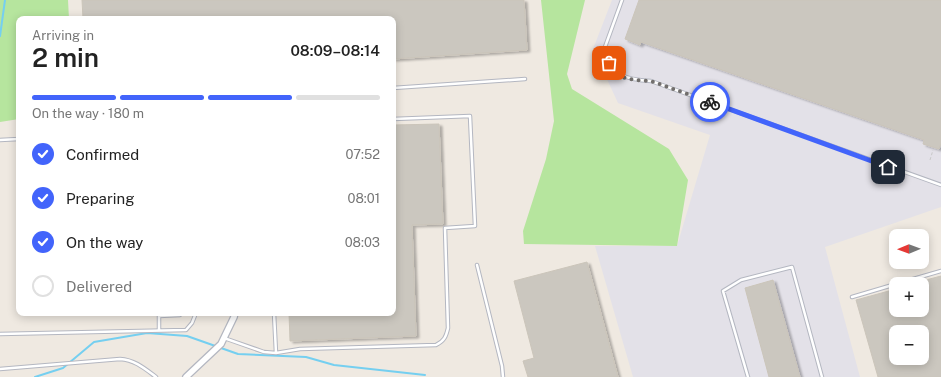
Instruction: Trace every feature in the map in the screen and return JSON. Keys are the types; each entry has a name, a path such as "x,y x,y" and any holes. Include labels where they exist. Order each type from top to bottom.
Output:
{"street":[{"path":"186,377 221,344 234,316"}],"lane":[{"path":"622,0 605,47 609,63 616,72 625,78 651,81 941,185"},
{"path":"396,88 525,79"},
{"path":"224,338 264,352 276,353 300,349 436,345 442,342 446,337 448,328 445,228 475,226 470,116 396,119"},
{"path":"0,140 16,140"},
{"path":"476,265 502,366 503,377"},
{"path":"748,377 723,291 741,280 792,267 822,377"},
{"path":"920,277 941,271"},
{"path":"852,297 889,286"},
{"path":"159,316 159,330"},
{"path":"0,334 186,330 192,323 195,316"},
{"path":"274,316 276,353"},
{"path":"0,369 120,359 129,360 138,364 156,377"}],"path":[{"path":"930,160 933,150"}],"shaded area":[{"path":"612,0 941,0 941,207 825,247 860,377 633,377 595,246 677,246 710,135 618,103 593,49"}],"green space":[{"path":"0,0 68,0 69,16 16,16 16,119 0,122"},
{"path":"541,0 585,0 567,74 572,89 669,149 688,180 677,246 524,244 523,231 546,159 554,121"}],"building":[{"path":"82,0 524,0 527,50 396,59 396,16 83,16"},
{"path":"639,0 941,0 941,144 939,149 923,144 924,140 641,42 640,45 625,39"},
{"path":"439,124 443,224 412,225 416,336 290,341 289,316 396,316 396,125"},
{"path":"587,262 618,377 528,377 523,361 534,358 514,281"},
{"path":"941,276 941,377 878,377 856,300 889,291 889,317 929,317 929,279"},
{"path":"773,280 800,377 769,377 745,288"}],"waterway":[{"path":"0,36 5,0"},
{"path":"35,377 63,368 94,342 147,333 187,336 238,354 306,357 334,365 425,375"}],"way so far":[{"path":"609,63 616,72 625,78 651,81 710,102"}],"route":[{"path":"710,102 888,167"}]}
